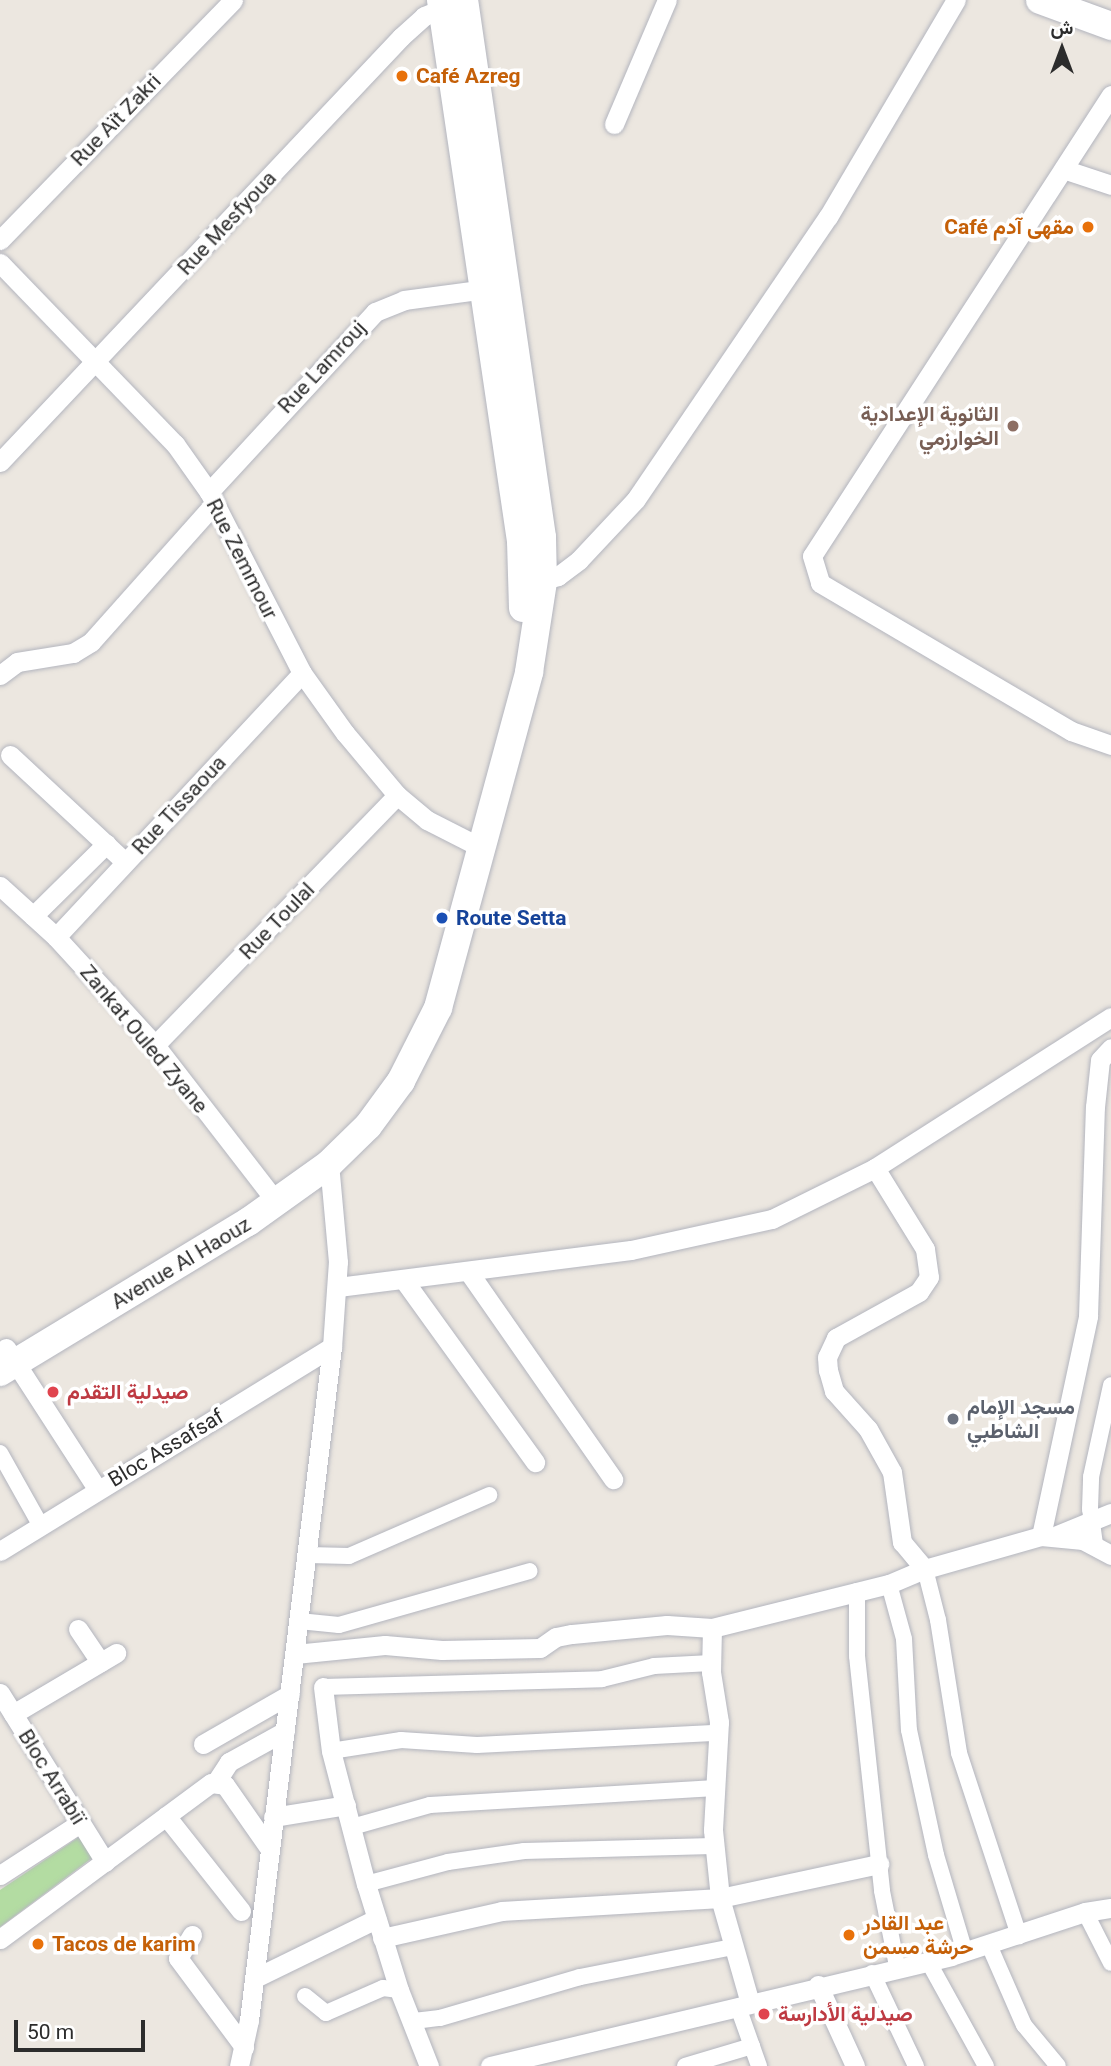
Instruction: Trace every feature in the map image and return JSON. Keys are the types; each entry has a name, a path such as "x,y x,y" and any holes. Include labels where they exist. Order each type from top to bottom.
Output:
{"main road":[{"path":"1040,0 1111,26"},
{"path":"348,1136 401,1082 427,1034 446,982 475,846 536,645 533,583 542,537 495,288 453,2"},
{"name":"Avenue Al Haouz","path":"6,1358 329,1164 348,1136"},
{"name":"Avenue Al Haouz","path":"272,1196 348,1136"}],"street":[{"name":"Rue Aït Zakri","path":"0,240 233,0"},
{"path":"614,124 667,0"},
{"path":"533,583 579,560 636,499 828,217 956,0"},
{"name":"Rue Mesfyoua","path":"0,462 362,77 417,23 453,2"},
{"path":"1111,95 1066,170 814,546 812,565 820,583 934,652 1071,730 1111,745"},
{"path":"1066,170 1111,185"},
{"name":"Rue Zemmour","path":"0,263 175,444 212,498 302,673 397,795 427,820 475,846"},
{"name":"Rue Lamrouj","path":"0,675 17,662 73,653 91,642 212,498 375,312 404,300 495,288"},
{"name":"Rue Tissaoua","path":"56,937 302,673"},
{"path":"10,755 125,862"},
{"name":"Rue Toulal","path":"155,1045 397,795"},
{"path":"33,916 106,844"},
{"name":"Zankat Ouled Zyane","path":"0,886 56,937 155,1045 272,1196"},
{"path":"338,1287 468,1271 728,1232 772,1219 875,1168 1111,1017"},
{"path":"1048,1536 1088,1316 1098,1080 1100,1060 1111,1048"},
{"path":"242,2057 255,1978 269,1848 308,1555 338,1287 329,1164"},
{"path":"875,1168 925,1250 929,1277 919,1292 836,1338 827,1357 828,1370 834,1391 868,1429 892,1472 902,1542 925,1569 936,1611 959,1753 1019,1936"},
{"path":"468,1271 613,1479"},
{"path":"403,1279 535,1462"},
{"name":"Bloc Assafsaf","path":"0,1550 332,1347"},
{"path":"6,1358 99,1490"},
{"path":"1103,1549 1091,1521 1091,1477 1111,1385"},
{"path":"0,1453 41,1525"},
{"path":"308,1555 349,1556 489,1495"},
{"path":"295,1654 385,1645 442,1650 540,1648 556,1637 572,1634 667,1625 712,1628 889,1584 925,1569 1048,1536 1111,1513"},
{"path":"1048,1536 1103,1549"},
{"path":"299,1621 339,1625 530,1570"},
{"path":"889,1584 904,1639 909,1730 936,1855 965,1952"},
{"path":"857,1591 857,1656 880,1864 897,1966"},
{"path":"712,1628 711,1663 718,1733 713,1846 720,1898 733,1947 752,2046 759,2066"},
{"path":"13,1714 108,1657 78,1629"},
{"path":"429,2066 414,2021 399,1990 366,1884 331,1751 323,1687 589,1679 654,1666 711,1663"},
{"name":"Bloc Arrabiï","path":"0,1693 104,1862"},
{"path":"203,1744 290,1694"},
{"path":"0,1939 216,1782 229,1762 285,1731"},
{"path":"331,1751 401,1740 477,1745 718,1733"},
{"path":"216,1782 225,1785 269,1848"},
{"path":"352,1827 430,1805 715,1788"},
{"path":"274,1816 346,1805"},
{"path":"166,1816 241,1912"},
{"path":"0,1875 80,1823"},
{"path":"366,1884 448,1862 524,1851 713,1846"},
{"path":"255,1978 379,1929 502,1911 720,1898 880,1864"},
{"path":"489,2066 897,1966 965,1952 1085,1912 1111,1908"},
{"path":"1085,1912 1111,1963"},
{"path":"192,1935 178,1958 242,2057"},
{"path":"989,1945 1024,2025 1058,2066"},
{"path":"414,2021 440,2018 580,1977 733,1947"},
{"path":"928,1961 986,2066"},
{"path":"872,1973 916,2066"},
{"path":"818,1985 855,2066"},
{"path":"305,1996 326,2013 383,1988 399,1990"},
{"path":"685,2066 752,2046"}],"green space":[{"path":"88,1831 100,1852 0,1927 0,1890"}],"place":[{"name":"Café Azreg","path":"402,76"},
{"name":"Café مقهى آدم","path":"1088,227"},
{"name":"الثانوية الإعدادية الخوارزمي","path":"1013,426"},
{"name":"Route Setta","path":"442,918"},
{"name":"صيدلية التقدم","path":"53,1392"},
{"name":"مسجد الإمام الشاطبي","path":"953,1419"},
{"name":"عبد القادر حرشة مسمن","path":"849,1935"},
{"name":"Tacos de karim","path":"38,1944"},
{"name":"صيدلية الأدارسة","path":"764,2014"}]}
